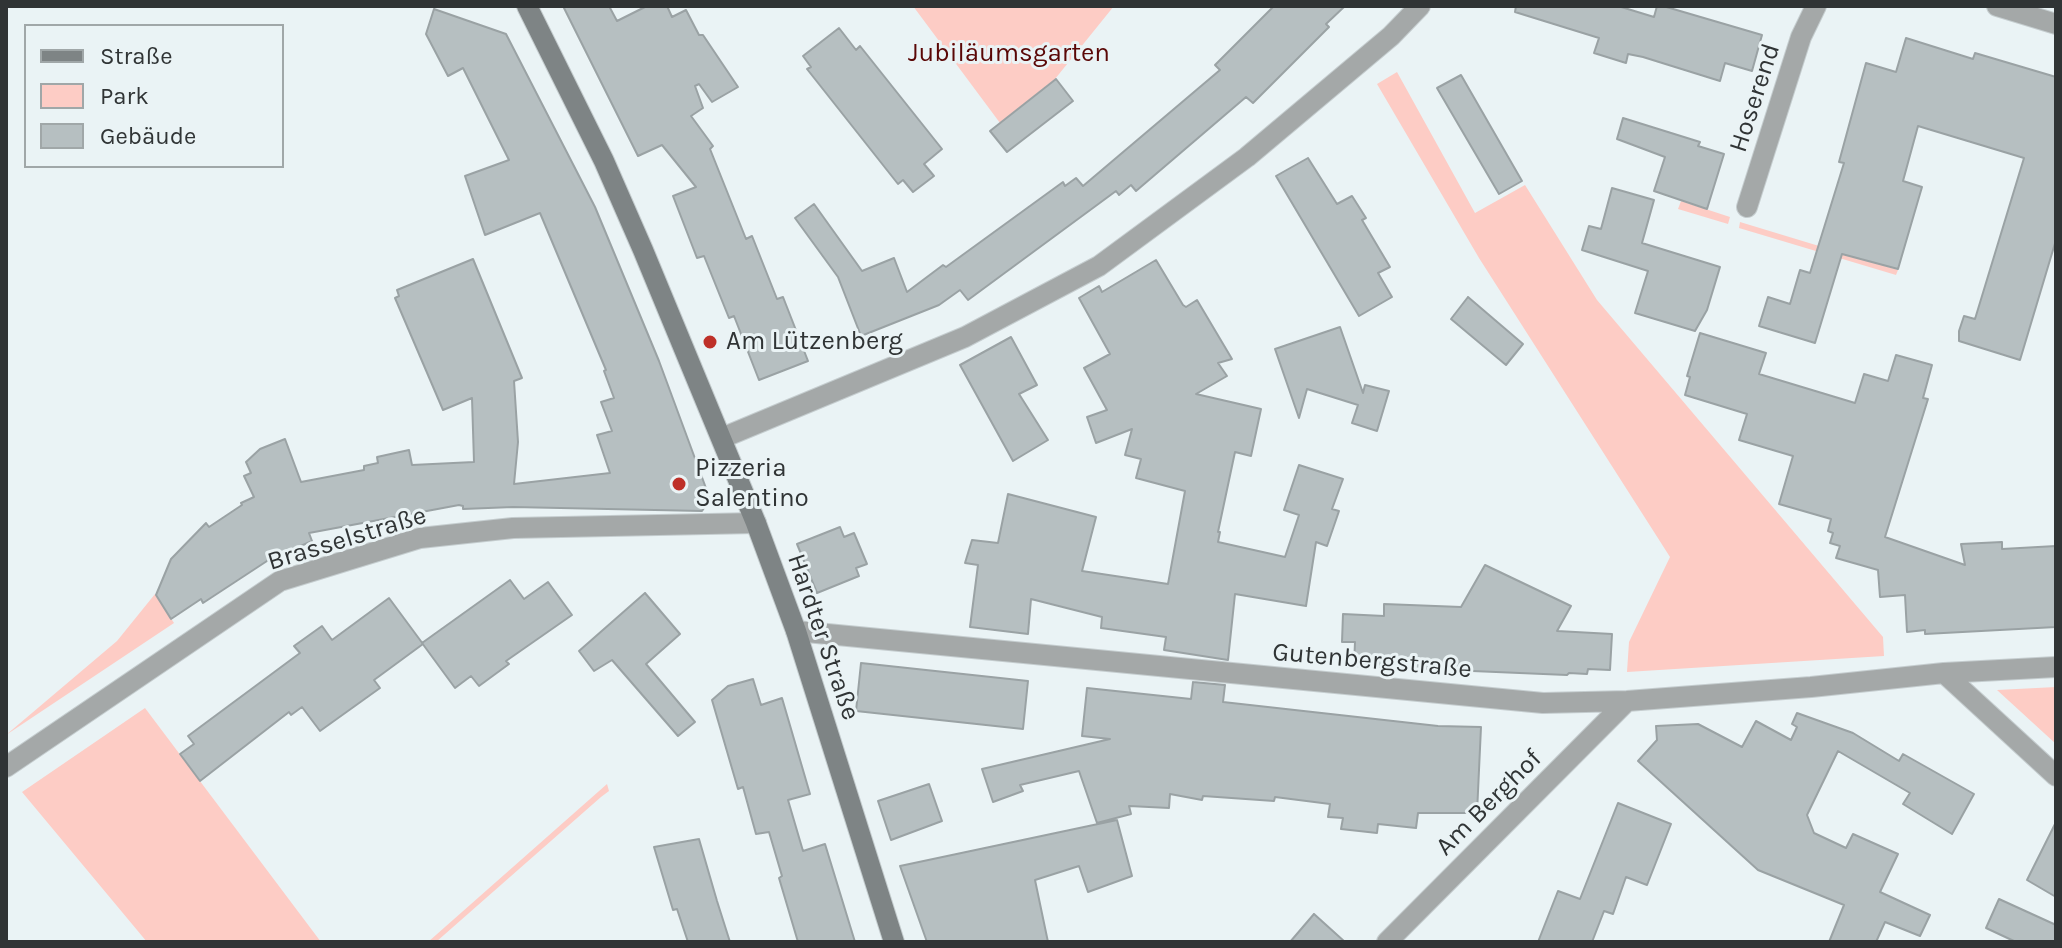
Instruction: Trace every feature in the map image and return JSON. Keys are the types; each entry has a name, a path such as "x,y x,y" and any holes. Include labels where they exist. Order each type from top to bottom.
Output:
{"main road":[{"name":"Hardter Straße","path":"527,6 604,161 756,523 796,631 894,942"}],"street":[{"path":"722,438 965,337 1099,266 1247,157 1391,36 1420,6"},
{"name":"Hoserend","path":"1747,207 1801,37 1816,6"},
{"path":"1997,6 2056,24"},
{"name":"Brasselstraße","path":"6,767 280,581 420,538 513,528 756,523"},
{"name":"Gutenbergstraße","path":"796,631 1543,703 1627,701 1944,673 2056,667"},
{"path":"1944,673 2056,776"},
{"name":"Am Berghof","path":"1387,942 1627,701"}],"green space":[{"name":"Jubiläumsgarten","path":"913,6 1114,6 1055,79 1000,123"},
{"path":"1397,72 1475,213 1525,185 1597,300 1883,637 1884,656 1627,672 1629,642 1670,557 1479,258 1377,84"},
{"path":"1681,201 1730,217 1728,224 1678,209"},
{"path":"1740,222 1898,270 1896,275 1739,228"},
{"path":"155,594 174,623 6,735 117,641"},
{"path":"2056,687 2056,744 1997,690"},
{"path":"145,708 321,942 147,942 22,792"},
{"path":"607,784 609,791 436,942 428,942"}],"building":[{"path":"563,6 609,6 617,21 647,6 667,6 672,17 686,10 699,35 703,35 738,87 712,102 699,84 695,86 703,108 691,116 713,146 710,149 746,239 752,236 777,299 783,297 808,361 759,380 734,316 729,318 704,256 697,258 673,196 696,187 662,145 638,156"},
{"path":"1274,6 1345,6 1326,24 1329,27 1253,103 1246,97 1136,191 1131,185 1119,195 1116,191 968,300 960,290 939,305 861,336 838,277 795,218 814,204 862,271 894,258 907,292 1063,182 1065,186 1076,178 1083,186 1220,70 1215,65"},
{"path":"1516,6 1618,6 1654,17 1657,6 1663,6 1762,35 1752,71 1725,63 1720,81 1643,57 1628,54 1626,63 1594,53 1599,38 1515,12"},
{"path":"434,9 506,34 595,207 659,361 710,499 702,511 513,507 463,509 459,505 309,533 312,541 267,561 203,603 201,599 171,619 156,595 171,559 206,523 209,527 254,497 244,476 251,473 246,462 260,449 285,439 301,482 364,470 364,466 378,463 377,457 409,450 412,465 474,462 472,398 443,410 395,298 399,296 397,290 473,259 522,378 514,381 518,442 514,484 610,473 597,435 612,431 601,402 614,398 606,370 540,213 485,235 465,176 509,160 463,68 448,76 426,34"},
{"path":"839,28 856,50 860,46 942,149 924,164 934,176 913,192 903,180 898,184 807,69 811,67 803,56"},
{"path":"1906,38 1973,59 1975,53 2056,77 2056,240 2020,360 1959,341 1959,331 1964,316 1975,319 2024,158 1918,126 1903,181 1922,187 1898,269 1842,254 1815,343 1759,326 1768,297 1790,304 1800,270 1810,273 1844,163 1839,162 1866,63 1896,72"},
{"path":"1461,75 1522,181 1499,194 1437,88"},
{"path":"1056,79 1073,101 1007,152 990,131"},
{"path":"1623,118 1700,142 1698,146 1724,154 1707,209 1654,191 1665,157 1617,139"},
{"path":"1308,158 1337,204 1352,196 1366,218 1362,220 1390,267 1378,273 1392,297 1359,316 1276,176"},
{"path":"1612,188 1654,200 1642,243 1720,267 1707,310 1695,331 1635,313 1648,271 1582,250 1589,226 1601,229"},
{"path":"1156,260 1183,305 1186,307 1197,300 1232,359 1218,363 1227,376 1196,394 1261,409 1251,456 1235,452 1218,542 1285,557 1299,515 1284,510 1299,465 1343,479 1332,509 1339,511 1327,546 1316,542 1306,606 1235,594 1228,660 1164,650 1166,637 1101,628 1102,617 1031,599 1028,634 970,627 978,565 965,563 972,540 998,543 1008,494 1096,517 1082,571 1168,584 1185,491 1136,478 1141,459 1125,455 1132,429 1096,443 1087,417 1107,410 1084,368 1110,354 1079,298 1099,286 1102,292"},
{"path":"1468,297 1523,344 1506,365 1451,319"},
{"path":"1340,327 1363,393 1365,385 1389,391 1377,431 1352,423 1358,405 1307,389 1299,418 1275,349"},
{"path":"1700,333 1766,353 1759,374 1855,403 1864,374 1888,381 1896,355 1932,365 1923,398 1928,399 1885,537 1965,565 1961,544 2002,542 2002,549 2056,546 2056,627 1925,634 1925,630 1907,632 1905,595 1880,597 1878,570 1836,558 1840,546 1830,543 1833,533 1828,531 1831,519 1779,504 1793,456 1739,440 1747,414 1685,395 1690,377 1687,376"},
{"path":"1011,337 1037,385 1019,394 1048,440 1013,461 960,365"},
{"path":"840,527 844,537 854,533 867,564 856,568 859,576 817,593 797,544"},
{"path":"1485,565 1571,606 1557,631 1612,634 1610,670 1588,669 1587,674 1567,675 1354,666 1355,642 1342,642 1343,614 1384,616 1384,604 1461,607"},
{"path":"510,580 524,599 548,582 572,615 506,661 509,664 479,686 471,676 455,688 422,643"},
{"path":"645,593 680,634 646,664 695,722 678,736 612,660 594,671 579,651"},
{"path":"389,598 423,644 374,680 380,688 320,731 302,707 291,715 289,712 200,781 180,754 194,744 188,736 300,653 294,646 322,626 332,640"},
{"path":"861,663 1028,681 1023,729 856,711"},
{"path":"753,679 761,705 782,698 810,794 788,800 803,851 825,844 855,942 798,942 769,832 756,834 743,787 738,789 712,700 728,686"},
{"path":"1193,682 1225,685 1223,702 1438,726 1481,727 1477,813 1418,813 1416,828 1378,824 1377,833 1341,829 1343,818 1328,817 1330,804 1275,797 1274,801 1203,796 1202,800 1170,794 1169,808 1129,806 1131,814 1097,823 1079,771 1020,785 1023,791 993,802 982,769 1110,739 1082,736 1087,688 1191,699"},
{"path":"1797,713 1853,733 1899,761 1903,754 1974,794 1952,834 1903,804 1910,793 1838,751 1807,815 1814,833 1846,848 1853,834 1898,854 1880,892 1930,915 1920,936 1885,922 1876,942 1829,942 1844,905 1758,870 1638,761 1657,740 1656,726 1698,724 1742,747 1756,721 1791,740 1797,727 1792,724"},
{"path":"929,784 942,821 891,840 878,801"},
{"path":"1618,803 1671,824 1647,885 1626,877 1613,914 1604,911 1592,942 1538,942 1558,891 1580,899"},
{"path":"1117,820 1132,876 1088,892 1079,866 1035,880 1048,942 927,942 900,866"},
{"path":"2056,822 2056,897 2027,880"},
{"path":"699,839 730,942 688,942 677,909 673,910 654,847"},
{"path":"1999,899 2056,925 2056,942 2016,942 1986,928"},
{"path":"1314,914 1345,942 1290,942"}],"place":[{"name":"Am Lützenberg","path":"710,342"},
{"name":"Pizzeria Salentino","path":"679,484"}]}
